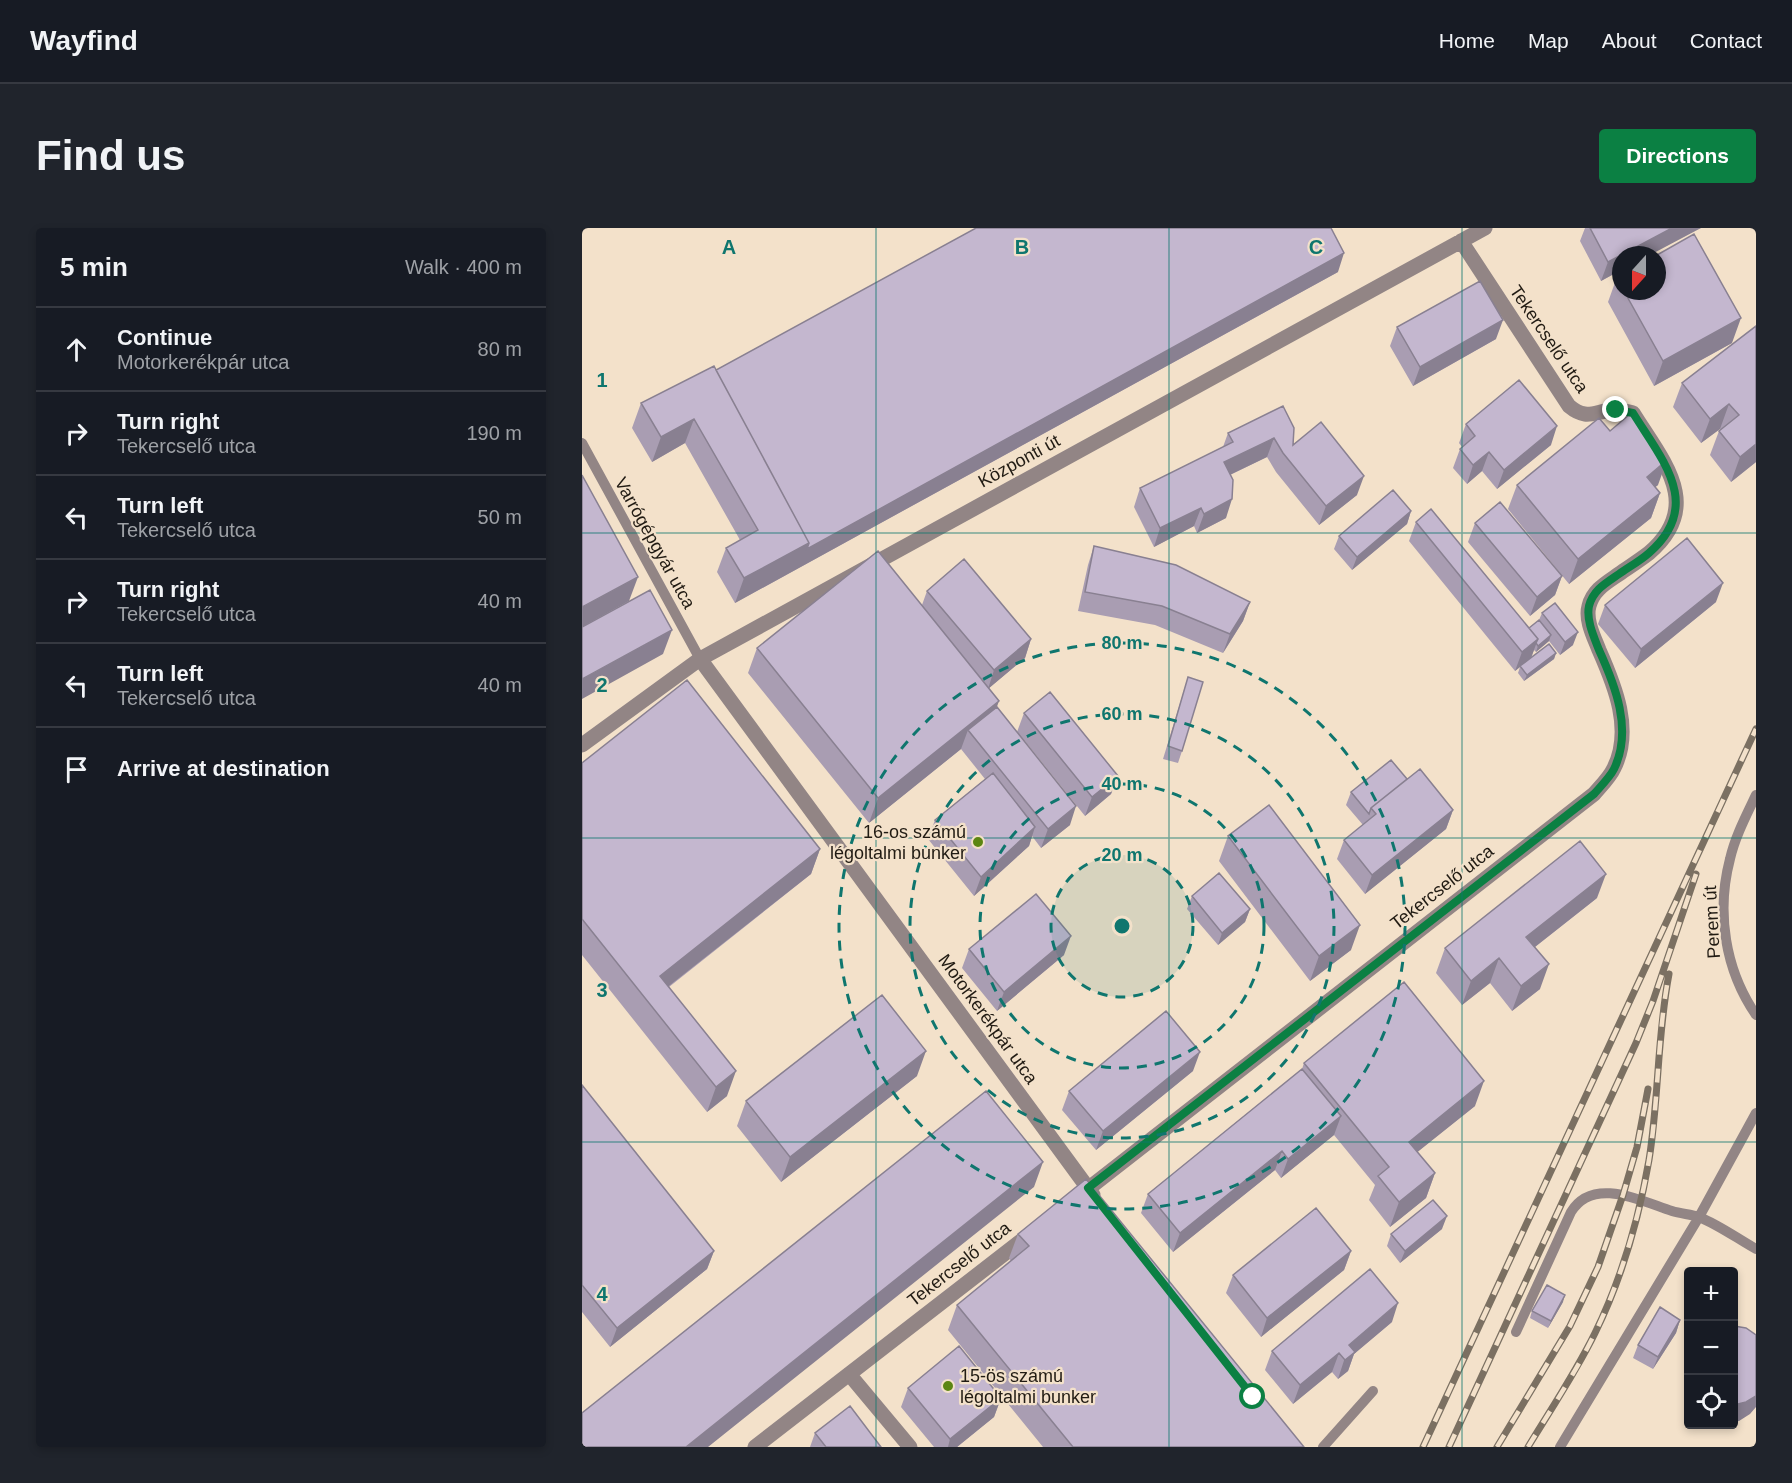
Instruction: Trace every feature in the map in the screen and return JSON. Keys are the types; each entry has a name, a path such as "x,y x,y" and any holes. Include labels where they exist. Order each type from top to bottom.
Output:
{"street":[{"name":"Központi út","path":"582,745 700,658 1485,228"},
{"name":"Tekercselő utca","path":"1060,1210 1594,794 1614,769 1621,742 1620,712 1612,679 1591,631 1588,608 1596,590 1650,552 1669,529 1677,510 1676,486 1667,466 1633,413 1616,410 1591,415 1578,414 1569,406 1461,241"},
{"name":"Motorkerékpár utca","path":"700,658 1102,1206"},
{"name":"Tekercselő utca","path":"755,1447 1042,1224"},
{"path":"849,1374 910,1447"}],"lane":[{"name":"Varrógépgyár utca","path":"582,442 700,658"},
{"name":"Perem út","path":"1755,1013 1738,986 1731,965 1726,941 1724,902 1725,878 1730,857 1756,795"},
{"path":"1560,1447 1699,1216 1756,1113"},
{"path":"1516,1332 1577,1203 1590,1196 1615,1194 1675,1212 1699,1216 1756,1249"},
{"path":"1323,1447 1373,1390"}],"building":[{"path":"976,228 1331,228 1344,253 807,549 809,543 716,370"},
{"path":"1590,228 1672,228 1638,246 1612,246 1612,260 1608,262"},
{"path":"1694,234 1741,318 1663,361 1629,300 1666,300 1666,250"},
{"path":"1480,281 1503,320 1420,367 1397,327"},
{"path":"1756,326 1756,444 1740,457 1719,431 1739,415 1729,404 1710,419 1682,383"},
{"path":"714,366 809,543 744,578 726,548 758,530 694,419 661,437 641,403"},
{"path":"1519,380 1557,426 1504,470 1489,452 1473,465 1460,449 1475,436 1466,424"},
{"path":"1283,406 1294,428 1293,445 1321,422 1364,476 1326,506 1283,453 1274,438 1224,462 1233,480 1232,499 1204,514 1201,508 1160,528 1140,488 1233,442 1228,433"},
{"path":"1630,414 1667,460 1647,477 1660,493 1578,559 1517,485 1599,418 1610,431"},
{"path":"582,475 638,577 582,607"},
{"path":"1393,490 1411,511 1357,557 1339,536"},
{"path":"1500,502 1562,576 1537,597 1475,523"},
{"path":"1431,509 1538,639 1522,652 1416,522"},
{"path":"1687,538 1723,583 1641,649 1605,605"},
{"path":"1094,546 1176,565 1250,602 1230,634 1162,606 1085,592"},
{"path":"878,551 999,701 878,798 757,648"},
{"path":"964,559 1031,639 994,670 927,591"},
{"path":"650,590 672,630 582,679 582,627"},
{"path":"1555,603 1578,632 1565,642 1542,613"},
{"path":"1539,620 1551,635 1538,646 1536,643 1538,639 1529,628"},
{"path":"1549,644 1556,653 1527,675 1520,666"},
{"path":"1188,677 1203,682 1182,751 1168,746"},
{"path":"687,680 820,849 660,976 736,1071 716,1087 582,919 582,763"},
{"path":"1050,692 1118,776 1092,797 1024,713"},
{"path":"997,707 1076,806 1048,829 968,730"},
{"path":"1391,760 1407,779 1371,808 1369,814 1351,792"},
{"path":"1420,769 1453,810 1372,875 1344,840 1376,814 1371,808"},
{"name":"16-os számú légoltalmi bunker","path":"993,773 1035,827 981,877 935,820"},
{"path":"1269,805 1360,925 1319,956 1228,836"},
{"path":"1580,841 1606,874 1526,937 1549,964 1521,986 1499,958 1471,981 1445,948"},
{"path":"1219,873 1250,909 1222,933 1192,896"},
{"path":"1036,894 1071,936 1004,992 969,949"},
{"path":"1404,982 1484,1081 1409,1142 1435,1173 1399,1202 1378,1176 1389,1167 1304,1063"},
{"path":"882,995 926,1051 790,1157 746,1101"},
{"path":"1166,1011 1200,1052 1103,1131 1069,1091"},
{"path":"1302,1069 1341,1116 1288,1159 1282,1151 1180,1233 1148,1194"},
{"path":"582,1085 714,1251 617,1328 582,1285"},
{"path":"986,1091 1043,1162 686,1447 582,1447 582,1413"},
{"path":"1086,1179 1304,1447 1073,1447 957,1305 1029,1246 1018,1234"},
{"path":"1433,1200 1447,1216 1405,1251 1391,1234"},
{"path":"1316,1208 1351,1251 1267,1318 1233,1275"},
{"path":"1370,1269 1398,1303 1349,1345 1355,1352 1345,1360 1339,1353 1300,1385 1272,1351"},
{"path":"1547,1285 1565,1295 1551,1321 1532,1311"},
{"path":"1660,1307 1680,1320 1658,1357 1638,1345"},
{"path":"1738,1327 1746,1328 1756,1335 1756,1396 1738,1404"},
{"name":"15-ös számú légoltalmi bunker","path":"959,1346 1001,1398 950,1439 908,1388"},
{"path":"850,1406 881,1447 826,1447 815,1433"}],"railway":[{"path":"1423,1447 1756,729"},
{"path":"1449,1447 1636,1043 1653,1001 1696,874"},
{"path":"1528,1447 1588,1348 1613,1292 1628,1248 1649,1160 1662,1020 1669,974"},
{"path":"1497,1447 1570,1326 1598,1267 1637,1147 1648,1089"}],"place":[{"name":"16-os számú légoltalmi bunker","path":"978,842"},
{"name":"15-ös számú légoltalmi bunker","path":"948,1386"}],"route":[{"path":"1253,1397 1088,1188 1594,794 1614,769 1621,742 1620,712 1612,679 1591,631 1588,608 1596,590 1650,552 1669,529 1677,510 1676,486 1667,466 1633,413 1616,410"}]}
